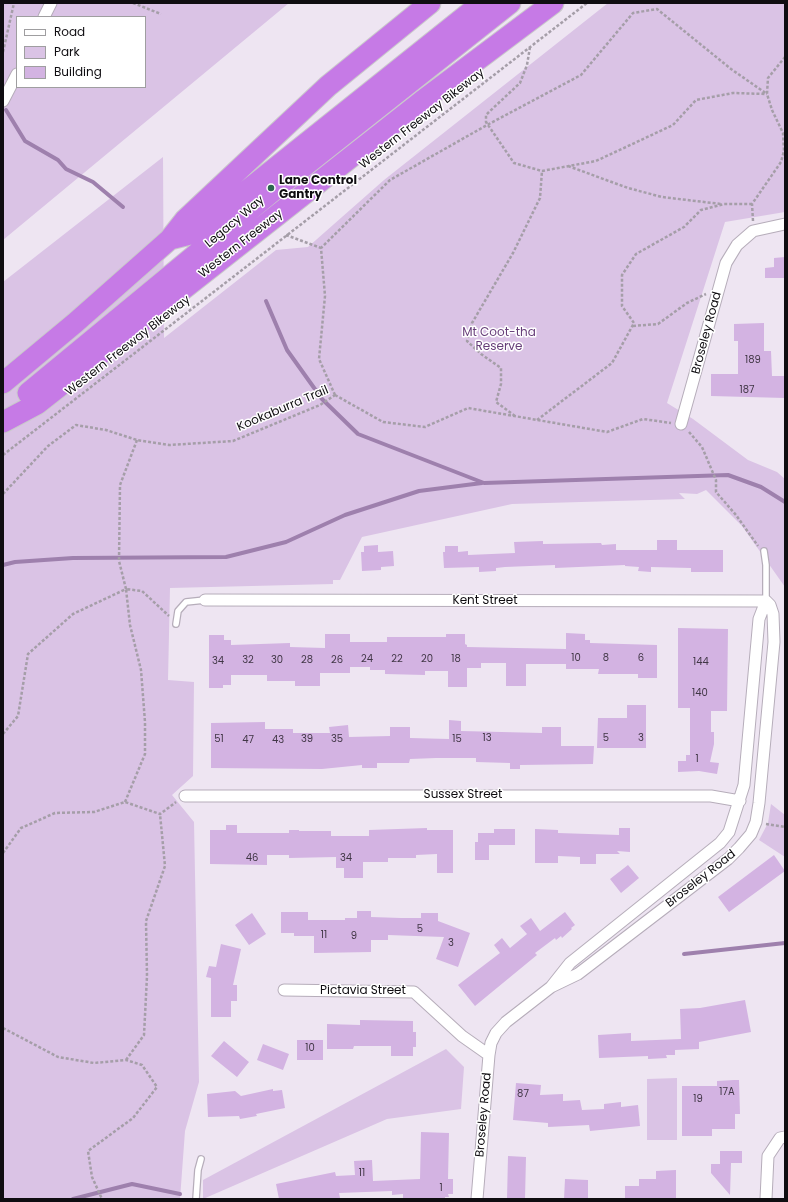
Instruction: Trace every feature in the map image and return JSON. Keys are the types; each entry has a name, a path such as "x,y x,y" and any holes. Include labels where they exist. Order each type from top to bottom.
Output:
{"highway":[{"path":"3,383 75,323 170,239 185,220 328,86 430,3"},
{"name":"Legacy Way","path":"170,239 194,233 482,3"},
{"name":"Legacy Way","path":"4,421 26,394 274,190 510,3"},
{"name":"Western Freeway","path":"4,421 37,404 415,107 553,3"}],"street":[{"path":"44,16 51,3"},
{"path":"3,101 16,76"},
{"path":"753,231 785,224"},
{"name":"Broseley Road","path":"682,424 726,263 737,245 753,231"},
{"name":"Kent Street","path":"205,600 766,601"},
{"name":"Broseley Road","path":"477,1199 489,1055 493,1040 499,1029 551,987 570,963 724,840 731,826 740,801 745,778 759,619 766,601 770,605 773,614 774,642 756,822 747,838 728,859 578,974 551,987"},
{"name":"Sussex Street","path":"185,796 711,796 740,801"},
{"name":"Pictavia Street","path":"284,990 414,992 465,1038 489,1055"},
{"path":"766,1199 768,1156 780,1138 785,1137"}],"lane":[{"name":"Broseley Road","path":"764,553 766,601"},
{"path":"176,624 178,611 186,602 205,600"},
{"path":"196,1199 198,1170 201,1159"}],"path":[{"path":"3,52 14,3"},
{"path":"133,3 161,14"},
{"name":"Western Freeway Bikeway","path":"3,455 587,3"},
{"path":"321,248 390,180 487,125 581,75 633,13 657,9 731,69 767,94"},
{"path":"530,47 527,65 520,83 486,115 487,125 514,163 542,172 596,161 673,125 696,100 733,93 767,94"},
{"path":"753,231 752,204 781,162 784,151 783,132 772,110 767,94 768,78 785,57"},
{"path":"568,166 628,188 662,197 724,204 752,204"},
{"path":"516,417 496,402 501,384 501,368 467,342 472,322 513,253 540,198 542,172"},
{"path":"537,420 612,363 634,323 622,306 622,275 636,254 684,227 701,210 724,204"},
{"path":"286,235 321,248"},
{"path":"321,248 326,296 319,359 335,395"},
{"path":"633,326 658,324 687,303 719,288"},
{"name":"Kookaburra Trail","path":"3,494 48,446 76,425 106,430 137,440 169,445 233,441 320,404 335,395 383,422 425,427 468,408 607,432 643,419 682,424"},
{"path":"682,424 702,447 716,480 716,492 736,515 764,553"},
{"path":"125,802 145,754 146,722 141,670 130,625 126,589 119,561 120,485 137,440"},
{"path":"3,734 18,716 28,654 73,614 126,589 142,591 176,624"},
{"path":"160,814 185,796"},
{"path":"3,853 21,828 55,813 94,812 125,802 160,814"},
{"path":"126,1060 144,1034 147,976 146,921 165,866 160,814"},
{"path":"756,822 785,827"},
{"path":"3,1028 58,1057 94,1063 126,1060 142,1065 157,1087 134,1118 88,1151 92,1177 102,1199"}],"green space":[{"path":"3,3 289,3 3,240"},
{"name":"Mt Coot-tha Reserve","path":"608,3 785,3 785,212 725,222 667,403 693,419 748,460 777,472 785,479 785,587 742,526 706,490 697,494 679,493 685,499 512,504 362,537 340,580 333,580 333,584 170,588 168,680 194,682 193,776 172,795 194,822 199,1082 185,1131 180,1199 3,1199 3,282 163,157 164,338 276,250 308,247 384,180"},
{"path":"771,804 785,815 785,857 759,840 768,823"},
{"path":"446,1049 464,1067 461,1109 387,1119 203,1199 203,1180"},
{"path":"677,1078 677,1140 647,1140 647,1079"}],"building":[{"path":"785,257 785,278 765,278 765,268 774,267 774,258"},
{"path":"764,323 764,351 771,351 772,376 785,376 785,398 711,396 711,374 738,374 738,341 734,341 734,324"},
{"path":"657,540 677,540 677,550 723,550 723,572 691,572 691,568 651,567 651,572 638,571 639,567 625,565 555,568 555,565 505,567 496,568 496,571 479,572 479,567 444,568 443,552 445,552 445,546 458,546 458,552 468,551 468,555 515,553 514,542 543,541 543,544 616,544 616,550 657,550"},
{"path":"378,545 378,552 393,551 394,566 381,567 381,570 362,571 361,552 364,552 364,546"},
{"path":"678,628 728,629 727,711 711,711 711,732 714,732 714,744 710,762 719,763 717,774 699,771 678,772 678,761 686,761 686,755 690,755 690,708 678,708"},
{"path":"566,633 585,634 585,640 590,640 590,643 657,645 657,678 638,678 638,674 598,674 599,669 566,669 566,664 526,664 526,686 506,686 506,663 481,663 481,668 467,668 467,687 448,687 448,671 425,671 425,675 385,674 385,670 370,670 370,667 350,667 350,673 320,673 320,686 295,686 295,681 267,681 267,675 231,675 231,685 223,685 223,688 209,688 209,635 224,635 224,640 231,640 231,645 290,643 290,647 325,648 325,634 350,634 350,642 387,642 387,637 446,637 446,634 465,634 465,644 467,647 566,649"},
{"path":"627,705 646,705 646,748 597,748 598,718 627,718"},
{"path":"449,720 461,721 461,731 542,733 542,727 561,727 561,746 594,746 593,764 520,765 520,769 510,769 510,763 476,762 476,758 436,758 410,759 409,763 377,763 377,768 362,768 362,765 322,769 211,768 211,723 265,722 265,729 293,729 293,733 330,733 329,727 348,725 349,737 390,736 390,727 410,727 410,738 449,739"},
{"path":"226,825 237,825 237,833 289,833 289,830 331,831 331,836 369,836 369,830 427,828 427,830 453,830 453,873 437,873 437,854 416,855 416,858 388,858 388,862 363,862 363,878 344,878 344,868 336,868 336,857 289,858 289,855 267,855 267,865 210,864 210,830 226,830"},
{"path":"619,828 630,828 630,852 617,851 620,854 596,854 596,864 580,864 580,857 558,856 558,863 535,863 535,829 558,830 558,833 619,835"},
{"path":"494,829 515,829 515,845 489,845 489,860 475,860 475,842 478,842 478,833 494,833"},
{"path":"774,855 785,871 729,912 718,897"},
{"path":"628,865 639,878 621,893 610,879"},
{"path":"357,911 371,911 371,917 401,918 421,918 421,913 438,913 438,921 470,933 458,967 436,959 444,937 388,935 388,940 371,940 371,952 314,953 314,936 294,936 294,933 281,933 281,912 308,912 308,920 345,920 345,918 357,918"},
{"path":"565,912 575,925 571,928 572,929 562,938 561,936 556,940 555,938 535,953 537,955 475,1006 458,985 500,953 494,945 502,938 510,948 527,934 520,926 531,918 540,931"},
{"path":"252,913 266,934 249,945 235,925"},
{"path":"221,944 241,949 233,985 237,985 237,1001 231,1001 231,1017 211,1017 211,978 206,977 209,966 216,967"},
{"path":"745,1000 751,1032 699,1042 699,1049 675,1050 675,1055 666,1055 667,1058 648,1059 648,1056 599,1058 598,1035 631,1033 631,1041 681,1039 680,1009 700,1008"},
{"path":"360,1020 413,1021 413,1032 416,1032 416,1047 413,1047 413,1056 391,1056 391,1046 354,1046 353,1049 327,1049 327,1024 360,1025"},
{"path":"297,1040 323,1040 323,1060 297,1060"},
{"path":"224,1041 249,1062 237,1077 211,1056"},
{"path":"263,1044 289,1054 283,1070 257,1060"},
{"path":"739,1080 740,1114 735,1114 735,1129 712,1129 712,1136 682,1136 682,1086 717,1086 717,1081"},
{"path":"516,1083 541,1085 540,1095 563,1094 563,1101 580,1100 582,1110 604,1109 604,1104 621,1102 621,1107 638,1105 640,1126 590,1131 589,1125 548,1127 548,1123 513,1120"},
{"path":"273,1089 273,1091 282,1090 285,1108 240,1119 239,1116 208,1117 207,1094 235,1091 241,1096"},
{"path":"421,1132 449,1133 448,1179 453,1179 453,1194 448,1194 449,1197 445,1197 445,1199 403,1199 403,1194 392,1195 392,1191 339,1193 340,1198 334,1199 279,1199 276,1184 335,1172 336,1176 355,1175 354,1161 372,1160 373,1181 420,1179"},
{"path":"720,1151 742,1151 742,1163 731,1163 730,1195 711,1173 711,1164 720,1164"},
{"path":"508,1156 526,1157 525,1199 507,1199"},
{"path":"676,1170 676,1199 625,1199 625,1186 639,1186 639,1179 656,1179 656,1171"},
{"path":"565,1179 588,1180 588,1199 564,1199"}],"waterway":[{"path":"6,110 25,141 58,160 66,169 93,182 123,207"},
{"path":"266,301 287,350 322,399 358,434 484,483 728,475 761,487 785,502"},
{"path":"3,565 15,562 73,558 226,557 286,542 345,515 419,491 482,483"},
{"path":"684,954 785,943"},
{"path":"73,1199 132,1184 180,1194"}],"place":[{"name":"Lane Control Gantry","path":"271,188"}]}
